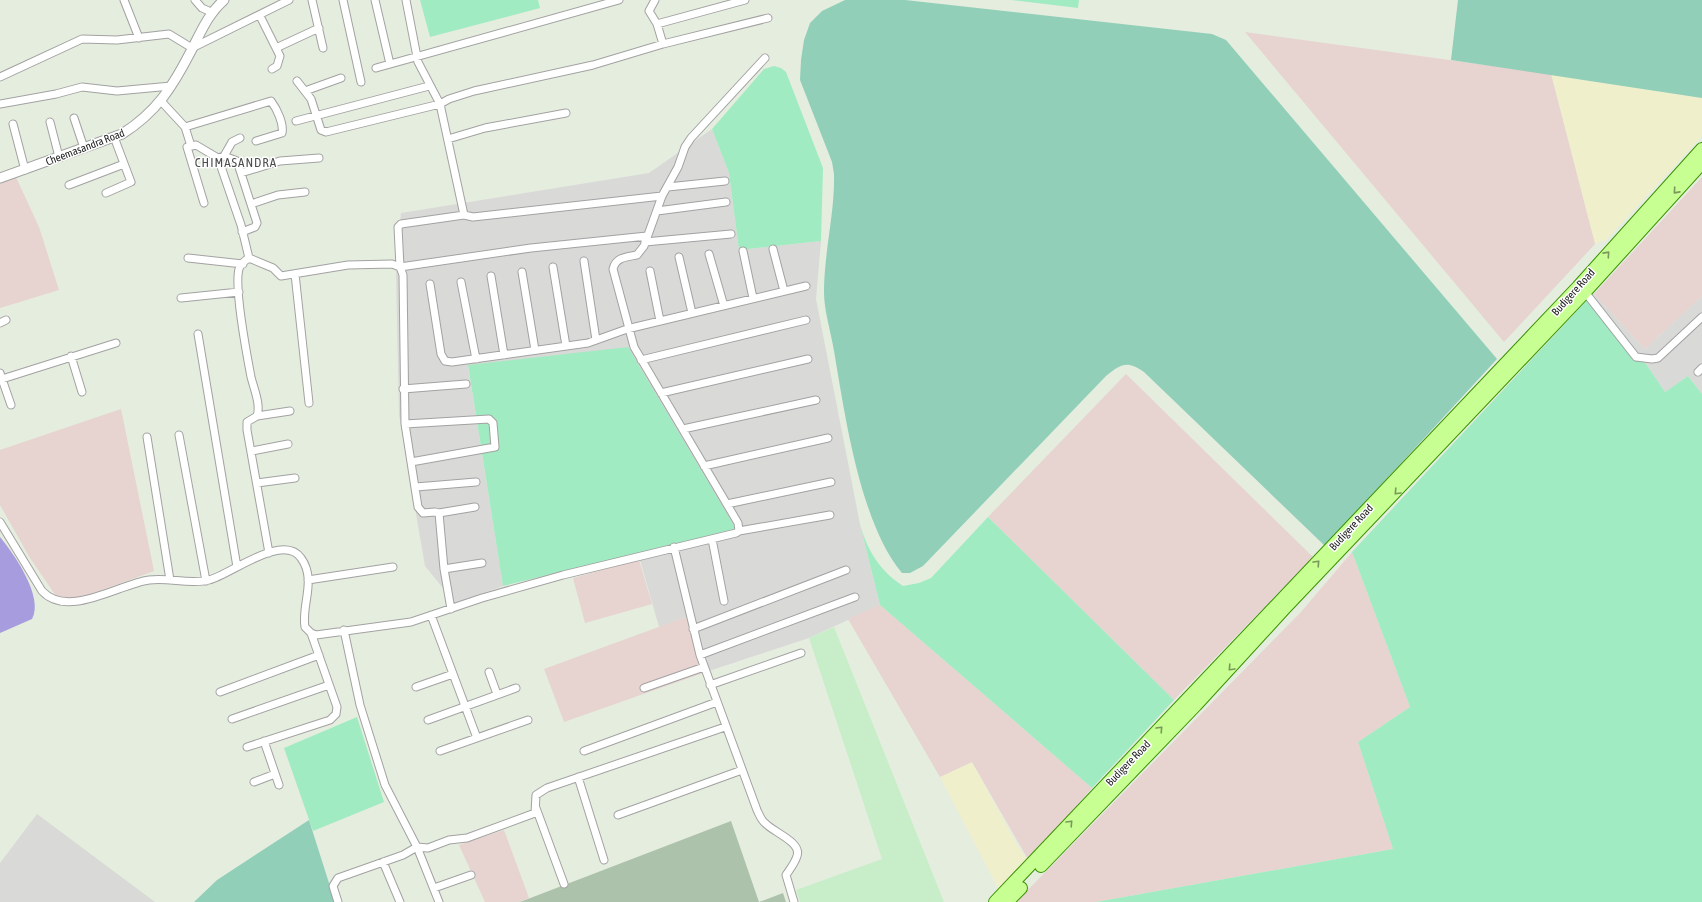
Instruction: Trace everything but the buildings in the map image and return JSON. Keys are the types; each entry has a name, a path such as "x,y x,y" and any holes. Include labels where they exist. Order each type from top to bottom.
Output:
{"main road":[{"name":"Budigere Road","path":"995,902 1578,287 1702,149"},
{"name":"Budigere Road","path":"1007,902 1196,705 1284,609 1585,292 1702,163"}],"street":[{"path":"124,0 139,38"},
{"path":"195,0 202,8 211,12"},
{"name":"Cheemasandra Road","path":"0,178 114,137 140,122 171,86 211,12 224,0"},
{"path":"0,77 82,39 108,40 169,34 192,48 260,16 289,0"},
{"path":"312,0 323,48"},
{"path":"343,0 361,82"},
{"path":"375,0 390,64"},
{"path":"406,0 417,58 429,86 440,104 464,214"},
{"path":"376,68 417,58 619,0"},
{"path":"655,0 649,11 656,24 663,44"},
{"path":"656,24 745,0"},
{"path":"260,16 280,56 277,66 272,69"},
{"path":"297,81 311,99 321,130 326,132 440,104 449,99 474,91 593,65 663,44 768,18"},
{"path":"276,48 318,28"},
{"path":"739,531 738,522 634,347 627,329 613,269 616,261 637,255 646,239 662,196 678,167 685,147 691,138 766,58"},
{"path":"304,91 341,78"},
{"path":"0,104 56,94 82,87 117,91 171,86"},
{"path":"296,121 429,86"},
{"path":"160,100 185,128 191,146 188,147 204,202"},
{"path":"185,128 271,102 276,107 283,129 282,133 256,141"},
{"path":"448,139 485,128 566,113"},
{"path":"74,118 84,148"},
{"path":"50,122 59,157"},
{"path":"13,124 25,170"},
{"path":"106,193 130,182 114,137"},
{"path":"221,157 232,142 240,138"},
{"path":"191,146 199,145 221,157 237,161 257,226 242,232"},
{"path":"221,157 249,258"},
{"path":"241,173 280,161 319,158"},
{"path":"69,185 124,164"},
{"path":"668,187 725,181"},
{"path":"251,204 278,195 305,192"},
{"path":"475,507 439,513 421,511 418,507 405,424 403,275 400,267 398,227 401,224 464,214 473,217 662,196"},
{"path":"657,211 726,202"},
{"path":"249,258 272,268 281,276 348,265 392,264 400,267 531,248 731,234"},
{"path":"773,249 784,291"},
{"path":"743,251 754,298"},
{"path":"709,254 724,306"},
{"path":"679,257 692,313"},
{"path":"188,258 243,264"},
{"path":"249,258 239,269 238,292 251,375 259,410 257,416"},
{"path":"584,261 596,340"},
{"path":"553,267 566,346"},
{"path":"650,271 660,321"},
{"path":"522,272 535,350"},
{"path":"294,274 309,403"},
{"path":"491,276 504,355"},
{"path":"461,282 476,359"},
{"path":"430,284 441,354 445,361 452,362 566,346 596,340 627,329 806,286"},
{"path":"181,298 238,292"},
{"path":"1585,292 1636,356 1652,359 1658,358 1702,317"},
{"path":"641,360 806,320"},
{"path":"198,334 237,567"},
{"path":"11,406 1,376 116,343"},
{"path":"71,356 82,392"},
{"path":"661,393 808,359"},
{"path":"404,389 466,384"},
{"path":"683,429 816,400"},
{"path":"269,552 247,422 257,416 290,411"},
{"path":"405,424 489,418 493,423 495,447 411,462"},
{"path":"180,435 206,581"},
{"path":"147,437 170,580"},
{"path":"704,466 828,438"},
{"path":"252,451 288,444"},
{"path":"257,483 295,478"},
{"path":"416,487 476,482"},
{"path":"727,504 831,482"},
{"path":"439,513 444,569 451,608"},
{"path":"0,522 35,581 44,593 49,597 74,602 85,600 147,580 170,580 195,583 206,581 269,552 283,550 296,554 303,562 308,580 308,596 304,625 306,629 316,635 411,622 451,608 563,575 712,539 739,531 830,515"},
{"path":"712,539 724,601"},
{"path":"674,547 700,655 725,727 757,810 764,822 778,834 792,842 797,848 798,855 786,875 794,902"},
{"path":"444,569 482,563"},
{"path":"308,580 393,567"},
{"path":"693,629 846,570"},
{"path":"700,655 855,597"},
{"path":"432,615 477,738"},
{"path":"344,630 360,705 380,771 385,785 416,847 439,902"},
{"path":"247,747 330,720 336,714 337,707 311,633"},
{"path":"710,684 801,653"},
{"path":"220,692 319,655"},
{"path":"644,688 704,667"},
{"path":"489,672 497,694"},
{"path":"416,688 453,674"},
{"path":"232,719 329,685"},
{"path":"428,720 516,688"},
{"path":"584,751 717,702"},
{"path":"440,751 528,720"},
{"path":"338,902 333,886 338,878 403,856 416,847 428,848 449,840 467,838 524,819 535,814 535,798 538,793 578,777 725,727"},
{"path":"264,741 279,785"},
{"path":"618,815 742,770"},
{"path":"254,782 275,774"},
{"path":"578,777 604,860"},
{"path":"535,806 564,884"},
{"path":"383,862 400,902"},
{"path":"434,888 471,875"}],"shaded area":[{"path":"845,0 905,0 1212,34 1226,40 1497,359 1325,546 1144,372 1133,366 1120,366 1106,376 923,566 910,573 902,573 887,552 875,526 856,467 849,436 824,299 824,277 833,203 834,174 832,162 800,80 804,40 810,23 822,11"},
{"path":"1458,0 1702,0 1702,98 1451,60"},
{"path":"1245,32 1551,74 1595,244 1504,342"},
{"path":"1551,74 1702,98 1702,136 1606,240 1595,244"},
{"path":"712,129 729,173 739,250 821,241 816,299 860,524 880,605 809,638 703,673 686,617 659,627 638,553 468,366 503,586 455,603 425,566 399,415 396,273 401,213 649,173"},
{"path":"15,175 39,227 59,290 0,308 0,180"},
{"path":"1702,177 1702,296 1645,349 1594,294"},
{"path":"1594,294 1645,349 1702,296 1702,394 1688,376 1665,392 1644,361 1636,362 1587,300"},
{"path":"1126,374 1313,557 1174,700 988,517"},
{"path":"121,409 154,571 77,599 56,596 30,558 0,505 0,450"},
{"path":"0,537 13,554 26,576 34,599 35,610 32,619 0,633"},
{"path":"1352,552 1410,707 1358,742 1393,849 1096,902 1016,902 1301,612"},
{"path":"639,560 652,604 585,623 573,578"},
{"path":"880,605 1092,788 1029,861 972,762 940,777 848,619"},
{"path":"686,617 703,673 564,722 544,669"},
{"path":"834,627 944,902 800,902 796,890 882,859 809,638"},
{"path":"972,762 1017,845 1030,863 998,888 940,777"},
{"path":"37,814 155,902 0,902 0,863"},
{"path":"309,820 335,902 194,902 217,880"},
{"path":"731,821 759,902 520,902"},
{"path":"504,830 529,898 520,902 485,902 459,845"},
{"path":"783,893 786,902 759,902"}],"green space":[{"path":"420,0 538,0 540,8 430,37"},
{"path":"1011,0 1079,0 1078,8"},
{"path":"774,66 781,68 786,72 823,168 821,241 739,250 729,173 712,129 764,69"},
{"path":"1587,300 1635,361 1644,361 1665,392 1688,376 1702,394 1702,902 1096,902 1393,849 1358,742 1410,707 1352,552"},
{"path":"628,347 736,529 503,586 468,365"},
{"path":"988,517 1174,700 1092,788 880,605 860,524 866,543 881,567 903,586 919,583 931,578"},
{"path":"357,717 384,802 313,831 284,748"}],"district":[{"name":"CHIMASANDRA","path":"236,162"}]}
